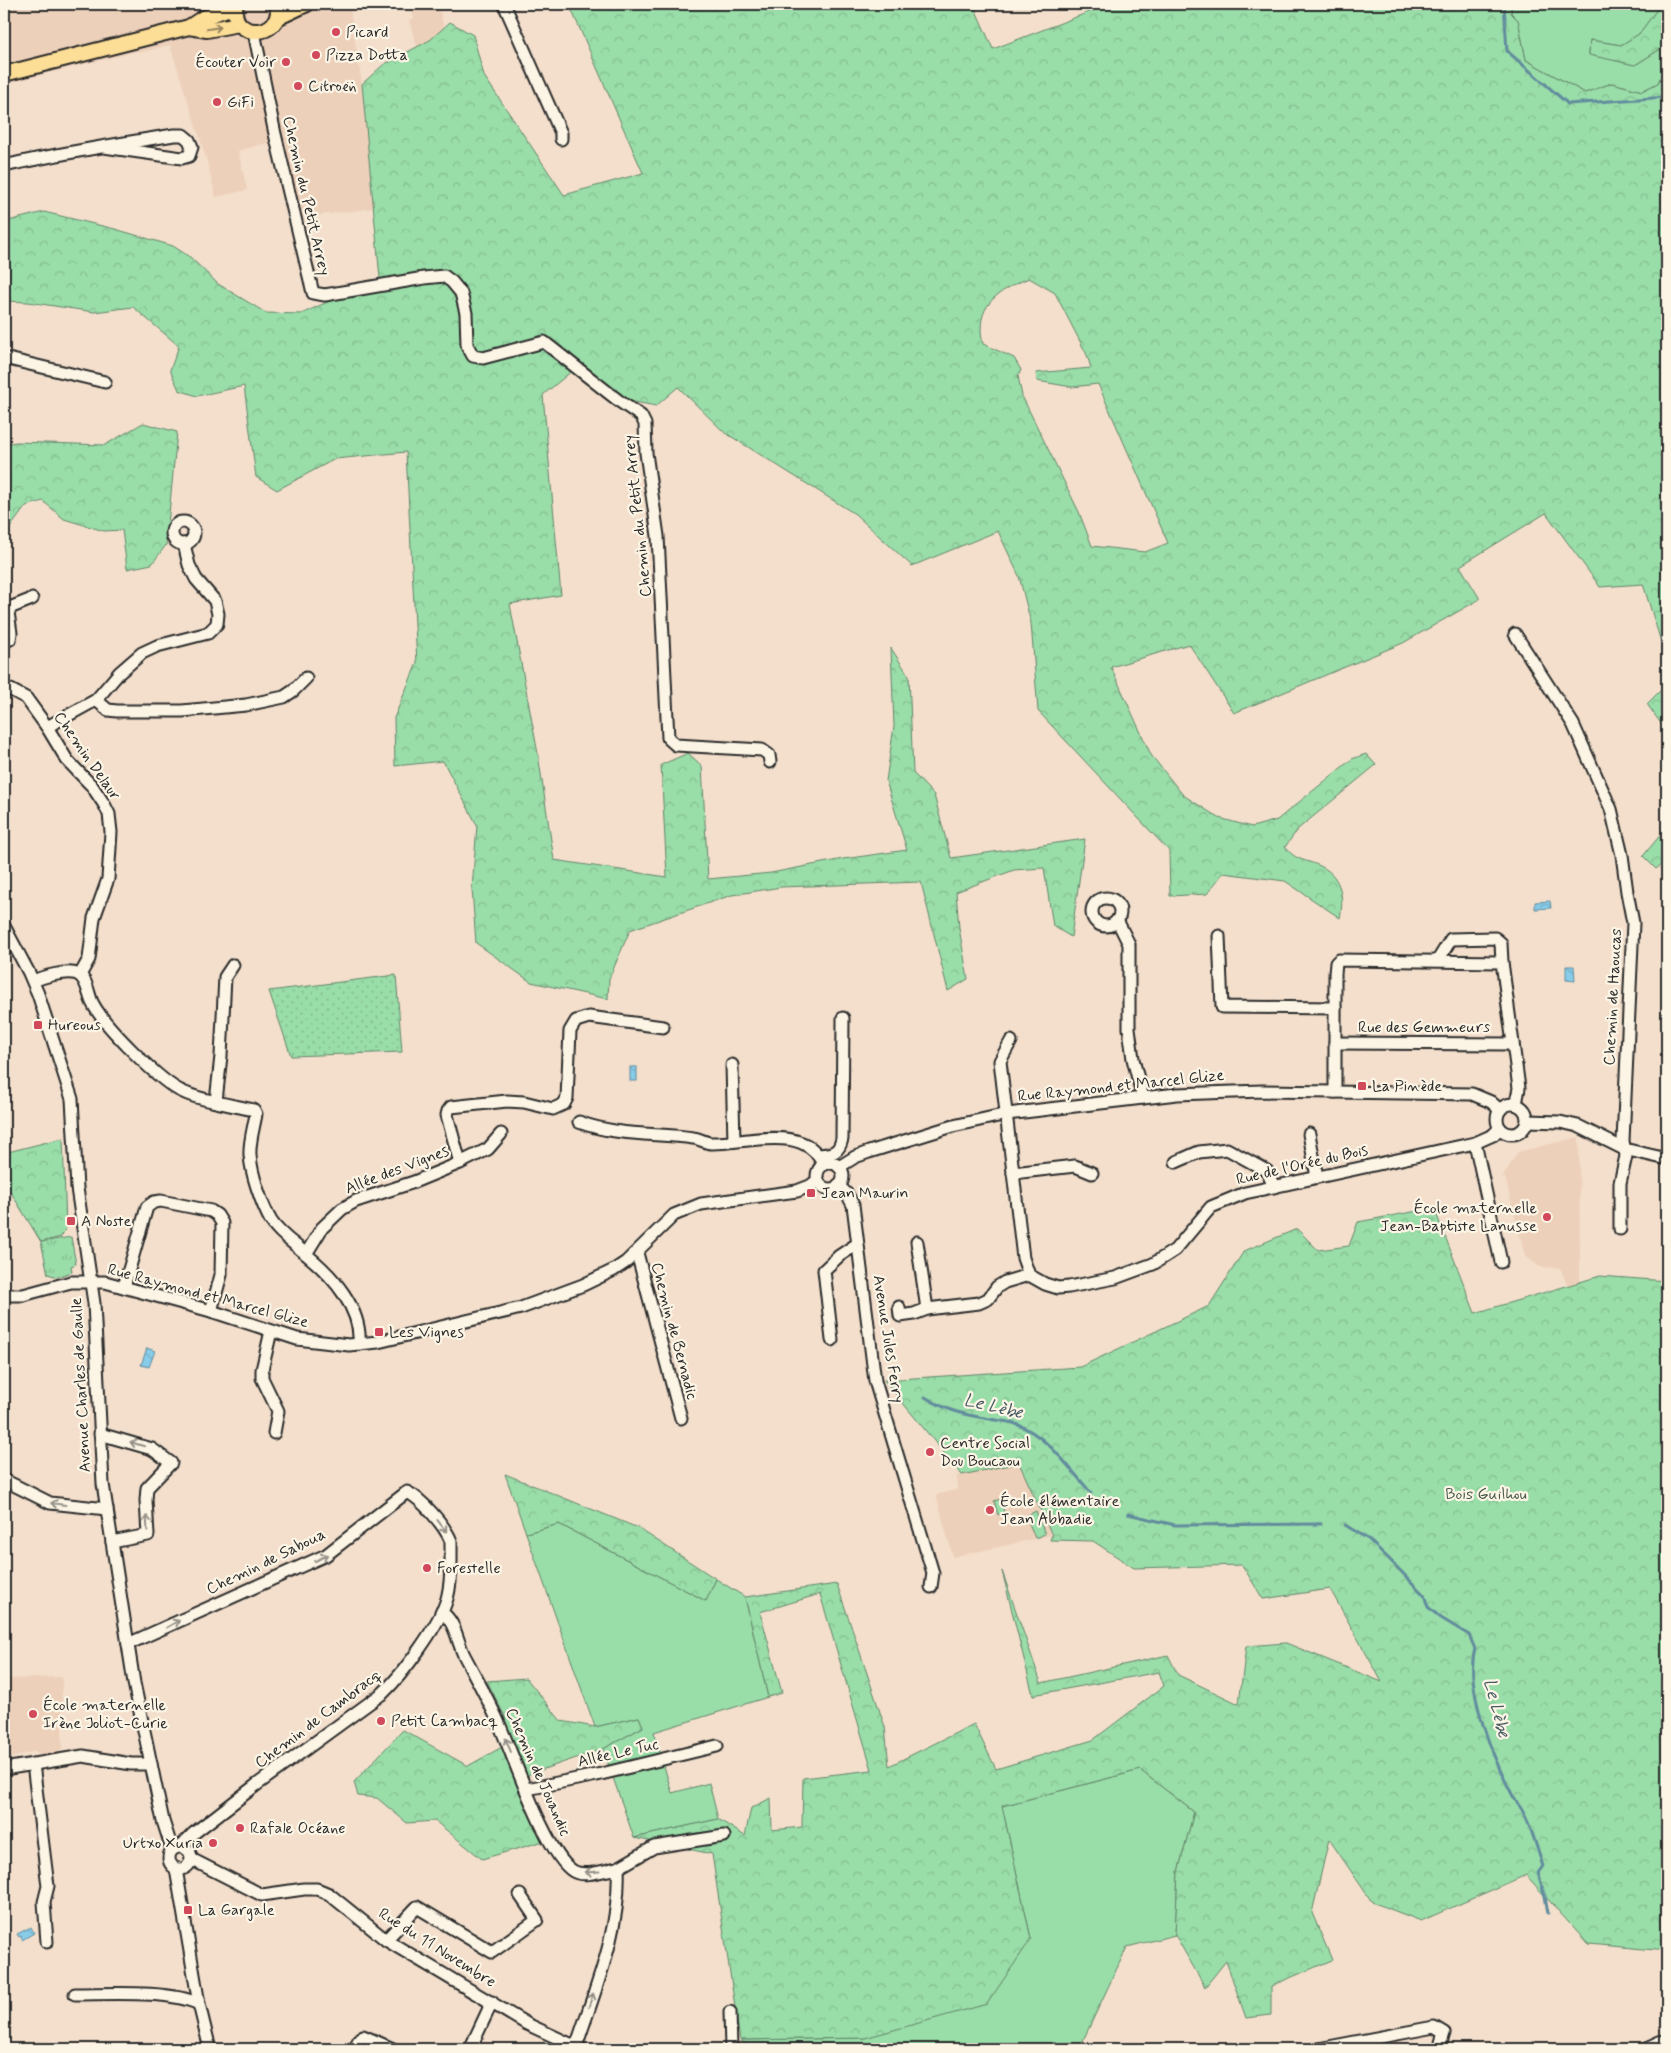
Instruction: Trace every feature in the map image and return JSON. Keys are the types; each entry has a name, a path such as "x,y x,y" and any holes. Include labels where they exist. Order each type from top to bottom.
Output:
{"main road":[{"path":"4,74 189,27 203,18 236,5 235,14 239,24 254,32 268,29 277,11 307,4"},
{"path":"189,27 206,30 239,24"}],"street":[{"path":"504,4 561,133 561,140"},
{"name":"Chemin du Petit Arrey","path":"254,32 277,143 313,293 325,295 444,276 461,293 466,313 467,344 474,356 483,358 544,342 641,416 645,424 646,453 658,536 668,738 676,745 762,750 769,755 770,762"},
{"path":"4,166 104,146 183,135 189,140 192,152 189,156 182,158 104,146"},
{"path":"4,358 105,382"},
{"path":"47,727 96,700 119,673 142,653 157,646 208,633 217,624 218,614 215,601 196,579 189,564 184,544"},
{"path":"4,642 10,639 11,633 8,612 12,607 32,599"},
{"name":"Chemin de Haoucas","path":"1515,634 1573,724 1611,809 1622,855 1633,923 1624,1149 1626,1156 1620,1183 1620,1229"},
{"path":"96,700 108,710 117,711 182,711 236,706 284,696 293,692 306,678"},
{"name":"Chemin Delaur","path":"4,690 11,690 26,698 47,727 66,760 92,786 109,814 111,832 108,879 94,918 89,959 80,976"},
{"path":"1117,920 1129,944 1129,1028 1133,1059 1143,1098"},
{"name":"Avenue Charles de Gaulle","path":"4,926 33,981 72,1099 77,1188 94,1303 103,1484 134,1684 163,1821 177,1848"},
{"path":"1219,936 1222,1007 1335,1008"},
{"path":"1438,960 1451,938 1495,938 1501,943 1519,1088 1516,1104"},
{"path":"1335,1092 1335,974 1336,963 1339,960 1502,962"},
{"path":"216,1101 221,1056 225,977 233,965"},
{"path":"33,981 52,975 76,973 80,976 97,1010 154,1073 184,1093 254,1110 256,1114 250,1154 252,1167 271,1221 279,1231 326,1270 351,1306 359,1332 359,1344"},
{"path":"460,1163 448,1115 448,1111 452,1107 507,1101 524,1102 553,1109 564,1104 567,1098 570,1032 576,1021 589,1017 663,1027"},
{"path":"579,1122 635,1134 694,1138 709,1143 784,1138 801,1142 810,1147 821,1160 839,1167 842,1176 838,1185 827,1188 823,1186 818,1180 818,1171 821,1160 835,1152 840,1146 842,1139 843,1018"},
{"path":"899,1307 900,1316 914,1314 927,1309 978,1303 988,1299 1005,1282 1029,1275 1023,1258 1008,1114 1000,1061 1011,1041"},
{"name":"Rue des Gemmeurs","path":"1335,1043 1513,1044"},
{"path":"732,1065 734,1141"},
{"name":"Rue Raymond et Marcel Glize","path":"839,1167 855,1157 898,1143 953,1126 1008,1114 1212,1092 1472,1094 1491,1102 1500,1110"},
{"path":"1516,1104 1525,1110 1528,1121 1526,1126 1518,1133 1508,1134 1500,1128 1497,1120 1500,1110 1505,1105 1516,1104"},
{"path":"1528,1121 1560,1122 1578,1126 1624,1149 1667,1159"},
{"name":"Rue de l'Orée du Bois","path":"1029,1275 1045,1284 1058,1288 1115,1278 1153,1264 1175,1250 1211,1207 1245,1193 1475,1143 1493,1135 1500,1128"},
{"name":"Allée des Vignes","path":"306,1254 322,1228 342,1209 356,1201 414,1182 460,1163 488,1149 501,1134"},
{"path":"1309,1134 1317,1177"},
{"path":"1475,1143 1501,1262"},
{"path":"1176,1162 1199,1152 1227,1149 1267,1171 1274,1186"},
{"path":"1013,1173 1075,1166 1092,1173"},
{"name":"Rue Raymond et Marcel Glize","path":"4,1295 23,1295 71,1282 105,1282 211,1311 297,1339 359,1344 378,1342 538,1302 614,1270 637,1253 668,1221 690,1207 797,1191 810,1186 818,1180"},
{"name":"Avenue Jules Ferry","path":"838,1185 847,1194 853,1205 875,1381 933,1573 931,1587"},
{"path":"124,1287 147,1207 154,1202 161,1201 211,1211 218,1215 222,1223 221,1275 211,1311"},
{"path":"917,1242 927,1309"},
{"path":"832,1340 824,1270 839,1256 857,1244"},
{"name":"Chemin de Bernadic","path":"637,1253 681,1418"},
{"path":"271,1331 262,1370 265,1386 278,1411 274,1432"},
{"path":"100,1434 152,1449 171,1463 147,1488 148,1536 112,1542"},
{"path":"4,1480 50,1503 107,1509"},
{"name":"Chemin de Cambracq","path":"177,1848 255,1786 383,1693 408,1666 446,1601 451,1541 449,1535 430,1511 415,1495 407,1492"},
{"name":"Chemin de Saboua","path":"128,1644 326,1555 407,1492"},
{"name":"Chemin de Jouandic","path":"441,1612 447,1616 463,1654 486,1694 539,1820 560,1860 574,1872 591,1873 618,1868 654,1847 724,1836"},
{"name":"Allée Le Tuc","path":"526,1789 597,1775 717,1746"},
{"path":"4,1769 83,1756 131,1764 152,1764"},
{"path":"33,1764 48,1886 44,1902 47,1942"},
{"path":"176,1869 180,1870 188,1867 191,1859 188,1851 177,1848 169,1853 169,1862 176,1869 199,2004 210,2049"},
{"name":"Rue du 11 Novembre","path":"191,1859 262,1895 304,1889 318,1889 329,1894 386,1940 527,2024 580,2048"},
{"path":"580,2048 612,1937 618,1868"},
{"path":"386,1940 416,1907 492,1952 537,1920 520,1895"},
{"path":"75,1994 164,1996 187,1998 199,2004"},
{"path":"470,2049 492,2002"},
{"path":"730,2012 731,2049"},
{"path":"1318,2049 1434,2027 1444,2033 1439,2049"},
{"path":"354,2049 363,2036 393,2049"},
{"path":"1647,2049 1667,2040"}],"shaded area":[{"path":"4,4 349,4 362,84 374,208 290,219 270,142 238,151 247,190 216,197 207,161 170,45 4,84"},
{"path":"396,4 438,4 444,28 430,40 417,47 409,20 414,18 411,8 401,11 400,5"},
{"name":"École maternelle Jean-Baptiste Lanusse","path":"1579,1137 1580,1282 1568,1286 1560,1268 1540,1267 1525,1256 1505,1177 1502,1178 1518,1152"},
{"name":"École élémentaire Jean Abbadie","path":"1019,1462 1052,1535 953,1557 936,1495 958,1489 957,1476"},
{"name":"École maternelle Irène Joliot-Curie","path":"62,1677 62,1748 57,1753 41,1755 35,1751 4,1760 4,1679"}],"green space":[{"path":"569,4 973,4 993,49 1110,4 1511,4 1511,13 1518,20 1526,60 1585,93 1612,83 1642,91 1658,83 1667,63 1667,661 1643,584 1600,587 1546,513 1460,566 1480,599 1403,643 1234,713 1189,644 1111,667 1151,755 1183,795 1219,818 1252,827 1277,820 1352,759 1366,754 1376,765 1298,829 1285,847 1289,852 1302,860 1316,864 1329,871 1334,877 1340,889 1342,903 1340,918 1285,881 1223,873 1207,894 1170,896 1169,851 1038,711 1031,623 1019,576 998,531 912,566 855,514 724,432 678,387 656,406 624,400 579,365 543,395 561,595 510,604 538,754 554,860 667,877 661,765 688,753 702,766 708,879 771,873 843,859 907,850 886,781 894,726 891,648 909,676 913,773 934,795 951,858 1085,839 1071,937 1053,926 1044,868 1014,870 956,892 959,928 968,979 948,991 921,882 781,887 732,895 630,930 609,979 608,999 531,982 476,943 472,889 477,825 443,761 395,766 394,718 417,663 406,452 335,459 277,490 256,477 244,386 197,396 179,390 170,370 179,346 133,307 94,312 28,302 4,301 4,222 44,212 115,229 173,246 190,257 218,284 266,313 301,314 380,278 362,84 383,65 430,40 450,22 473,35 484,76 564,195 643,173","holes":["1029,278 1055,293 1087,355 1091,368 1036,373 1037,381 1072,387 1098,384 1168,543 1145,552 1092,546 1079,512 1022,396 1018,376 1021,370 1014,358 983,344 981,331 985,310 1007,288"]},
{"path":"1511,4 1661,4 1639,34 1621,45 1590,40 1589,54 1635,65 1667,45 1667,63 1658,83 1642,91 1612,83 1585,93 1526,60 1518,20 1511,13"},
{"path":"1661,4 1667,4 1667,45 1635,65 1589,55 1590,40 1621,45 1639,34"},
{"path":"143,423 177,432 166,545 152,564 127,569 122,530 104,531 64,519 43,501 26,506 4,536 4,444 17,442 105,445"},
{"path":"1667,684 1667,732 1647,704"},
{"path":"1667,827 1667,860 1656,869 1643,856"},
{"path":"396,975 402,1052 291,1056 269,991"},
{"path":"63,1138 66,1228 61,1237 41,1242 10,1191 4,1188 4,1153"},
{"name":"Bois Guilhou","path":"1434,1208 1475,1313 1600,1276 1667,1281 1667,1951 1588,1944 1526,1875 1421,1921 1372,1902 1329,1839 1312,1913 1332,1960 1271,1986 1271,2015 1246,2018 1226,1961 1205,1987 1175,1935 1178,1872 1194,1812 1140,1770 1002,1806 1031,1939 987,2004 865,2038 740,2040 712,1854 634,1838 718,1819 745,1836 751,1808 771,1798 772,1830 802,1827 803,1778 872,1770 820,1594 760,1612 782,1693 768,1697 745,1597 837,1584 885,1727 889,1766 974,1724 996,1769 1093,1740 1164,1686 1159,1672 1033,1695 1002,1571 1041,1683 1168,1655 1178,1675 1239,1704 1246,1646 1286,1643 1382,1682 1330,1589 1263,1599 1242,1565 1134,1568 1093,1541 1050,1540 1052,1535 1019,1463 962,1475 884,1380 1080,1367 1209,1306 1244,1251 1297,1229 1318,1250 1349,1246 1358,1222"},
{"path":"71,1237 76,1264 71,1266 72,1272 57,1277 48,1274 41,1242"},
{"path":"505,1474 638,1528 716,1579 706,1601 559,1524 526,1533"},
{"path":"1001,1499 1004,1513 998,1515 994,1501"},
{"path":"1036,1511 1045,1534 1035,1538 1026,1516"},
{"path":"559,1524 706,1601 716,1579 745,1597 768,1697 654,1732 672,1793 709,1783 718,1819 634,1838 603,1749 643,1727 639,1717 595,1727 526,1533"},
{"path":"526,1678 561,1721 595,1727 639,1717 643,1727 603,1749 529,1774 523,1801 544,1841 482,1859 435,1821 407,1823 377,1798 358,1796 354,1782 403,1730 468,1766 502,1747 505,1717 487,1681"},
{"path":"1140,1770 1194,1812 1178,1872 1175,1935 1127,1947 1079,2049 752,2049 740,2040 865,2038 1031,1939 1002,1806"}],"water":[{"path":"1550,901 1551,908 1535,909 1535,902"},
{"path":"1566,966 1574,966 1575,981 1566,980"},
{"path":"630,1067 637,1067 637,1081 630,1081"},
{"path":"147,1348 155,1351 149,1367 141,1365"},
{"path":"31,1927 34,1933 22,1940 21,1936 19,1937 17,1934"}],"waterway":[{"path":"1504,4 1507,51 1568,104 1667,97"},
{"name":"Le Lèbe","path":"925,1397 956,1412 1013,1423 1028,1429 1057,1454 1091,1493"},
{"name":"Le Lèbe","path":"1128,1514 1175,1525 1321,1524"},
{"name":"Le Lèbe","path":"1345,1525 1368,1539 1388,1558 1424,1595 1428,1607 1441,1618 1469,1635 1475,1649 1473,1665 1477,1703 1490,1744 1505,1781 1522,1810 1534,1839 1543,1866 1538,1873 1548,1913"}],"place":[{"name":"Picard","path":"336,32"},
{"name":"Pizza Dotta","path":"316,55"},
{"name":"Écouter Voir","path":"286,62"},
{"name":"Citroën","path":"298,86"},
{"name":"GiFi","path":"217,102"},
{"name":"Hureous","path":"38,1025"},
{"name":"La Pinède","path":"1362,1086"},
{"name":"Jean Maurin","path":"811,1193"},
{"name":"École maternelle Jean-Baptiste Lanusse","path":"1547,1217"},
{"name":"A Noste","path":"71,1221"},
{"name":"Les Vignes","path":"379,1332"},
{"name":"Centre Social Dou Boucaou","path":"930,1452"},
{"name":"École élémentaire Jean Abbadie","path":"990,1510"},
{"name":"Forestelle","path":"427,1568"},
{"name":"École maternelle Irène Joliot-Curie","path":"33,1714"},
{"name":"Petit Cambacq","path":"381,1721"},
{"name":"Rafale Océane","path":"240,1828"},
{"name":"Urtxo Xuria","path":"213,1843"},
{"name":"La Gargale","path":"188,1910"}]}
